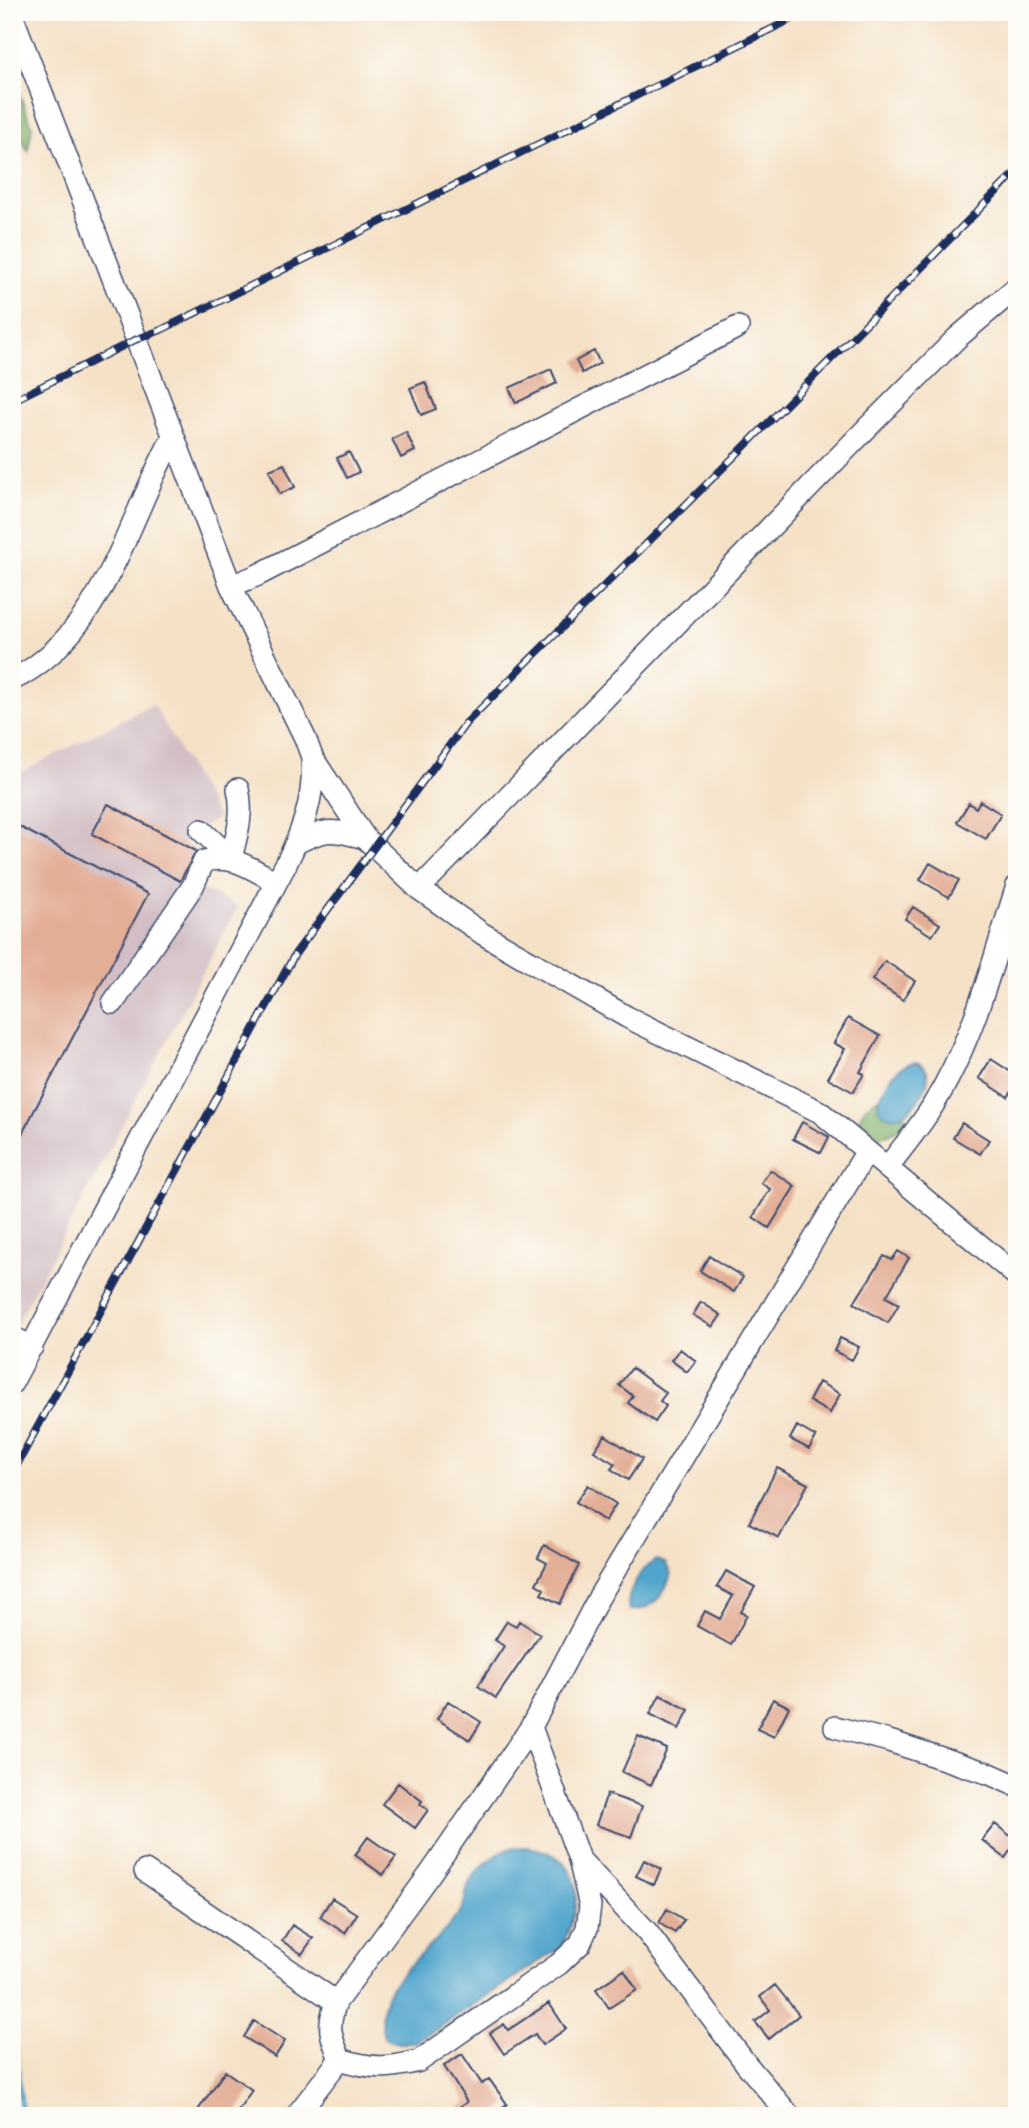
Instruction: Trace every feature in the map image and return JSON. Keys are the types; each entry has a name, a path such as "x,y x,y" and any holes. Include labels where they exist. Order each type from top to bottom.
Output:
{"street":[{"path":"12,15 231,586 312,757 365,838 419,889 482,934 627,1017 820,1112 1017,1276"},
{"path":"419,889 868,427 957,338 1017,287"},
{"path":"231,586 258,575 738,327"},
{"path":"12,680 33,670 84,614 118,559 157,465 173,437"},
{"path":"12,1383 296,843 312,794 312,757"},
{"path":"231,858 241,819 239,789"},
{"path":"201,830 231,858 276,882"},
{"path":"296,843 320,831 337,830 365,838"},
{"path":"113,1003 193,886 204,861 231,858"},
{"path":"887,1168 932,1107 950,1073 984,993 1017,886"},
{"path":"340,2059 331,2038 329,2022 336,2003 432,1871 531,1727 599,1597 867,1151"},
{"path":"12,1337 32,1347"},
{"path":"340,2059 367,2067 393,2068 419,2061 559,1964 580,1944 587,1928 590,1906 579,1859 531,1727"},
{"path":"835,1727 889,1741 990,1774 1017,1786"},
{"path":"579,1859 647,1933 747,2065 790,2116"},
{"path":"145,1871 336,2003"},
{"path":"296,2116 340,2059"}],"shaded area":[{"path":"153,704 218,818 189,836 185,844 199,852 183,881 238,906 12,1333 12,777"}],"green space":[{"path":"12,76 32,126 28,151 12,118"},
{"path":"879,1098 878,1107 892,1117 904,1113 905,1122 894,1131 873,1136 861,1130 857,1123 866,1106"}],"water":[{"path":"915,1062 923,1066 928,1079 916,1103 904,1114 882,1114 878,1107 890,1078 901,1068"},
{"path":"656,1560 665,1563 671,1574 665,1588 651,1605 629,1610 629,1596 635,1582"},
{"path":"528,1847 548,1852 571,1871 576,1899 574,1914 561,1947 418,2041 400,2043 384,2037 381,2021 388,1994 404,1971 460,1912 468,1886 475,1874 499,1854 512,1848"}],"building":[{"path":"594,351 600,363 582,373 576,361"},
{"path":"551,369 557,383 516,403 509,388"},
{"path":"425,382 436,409 421,415 410,388"},
{"path":"406,432 415,451 401,458 392,439"},
{"path":"349,452 359,472 347,478 337,458"},
{"path":"284,464 295,487 280,494 269,470"},
{"path":"980,801 1001,814 986,839 957,822 969,803 976,808"},
{"path":"108,804 196,851 180,881 92,834"},
{"path":"12,823 148,894 12,1153"},
{"path":"930,863 959,880 949,897 920,880"},
{"path":"913,907 940,924 932,936 905,919"},
{"path":"885,961 915,981 903,1000 872,980"},
{"path":"848,1018 880,1036 860,1072 864,1074 853,1092 828,1078 845,1049 834,1043"},
{"path":"991,1059 1017,1076 1017,1083 1008,1097 979,1078"},
{"path":"802,1122 829,1137 821,1153 793,1139"},
{"path":"962,1123 989,1140 980,1154 953,1138"},
{"path":"770,1170 795,1186 769,1228 753,1217 770,1189 761,1183"},
{"path":"898,1251 909,1258 886,1297 899,1304 888,1323 854,1303 884,1256 892,1260"},
{"path":"709,1256 743,1277 734,1292 700,1271"},
{"path":"701,1302 721,1315 713,1327 693,1315"},
{"path":"840,1338 859,1347 852,1360 834,1351"},
{"path":"680,1349 696,1361 687,1372 671,1360"},
{"path":"632,1368 666,1393 660,1401 666,1406 655,1422 628,1403 633,1396 619,1385"},
{"path":"819,1382 840,1394 830,1413 809,1401"},
{"path":"797,1426 816,1437 809,1449 790,1439"},
{"path":"605,1435 642,1459 628,1480 611,1469 615,1464 594,1451"},
{"path":"777,1468 808,1484 779,1538 749,1523"},
{"path":"588,1485 616,1504 605,1521 576,1502"},
{"path":"544,1545 579,1565 560,1604 541,1594 544,1589 536,1584 547,1563 538,1558"},
{"path":"726,1571 755,1587 741,1612 747,1615 731,1645 697,1626 705,1611 720,1619 733,1596 717,1587"},
{"path":"507,1621 516,1626 519,1621 540,1634 496,1698 478,1686 504,1646 495,1640"},
{"path":"660,1695 689,1710 679,1729 650,1714"},
{"path":"773,1699 789,1707 774,1737 757,1729"},
{"path":"448,1701 481,1722 470,1740 437,1719"},
{"path":"638,1736 667,1749 651,1785 622,1772"},
{"path":"398,1783 422,1801 420,1804 428,1810 415,1828 382,1804"},
{"path":"607,1794 642,1806 631,1837 596,1825"},
{"path":"995,1824 1017,1841 1005,1858 982,1840"},
{"path":"368,1837 396,1857 383,1875 355,1855"},
{"path":"644,1860 661,1869 654,1885 636,1876"},
{"path":"332,1898 357,1914 345,1933 320,1917"},
{"path":"667,1909 684,1920 675,1933 659,1923"},
{"path":"292,1925 313,1938 302,1954 282,1941"},
{"path":"624,1970 637,1990 609,2008 596,1989"},
{"path":"775,1985 799,2015 769,2039 755,2022 770,2010 760,1997"},
{"path":"549,2003 566,2029 542,2045 535,2034 504,2054 490,2033 504,2024 508,2030"},
{"path":"254,2021 285,2041 275,2057 244,2037"},
{"path":"462,2054 482,2084 489,2079 507,2104 490,2116 447,2116 467,2102 444,2066"},
{"path":"225,2071 252,2090 234,2116 194,2116"}],"waterway":[{"path":"12,2005 22,2116"}],"railway":[{"path":"12,401 806,12"},
{"path":"12,1474 295,954 466,723 1017,171"}]}
